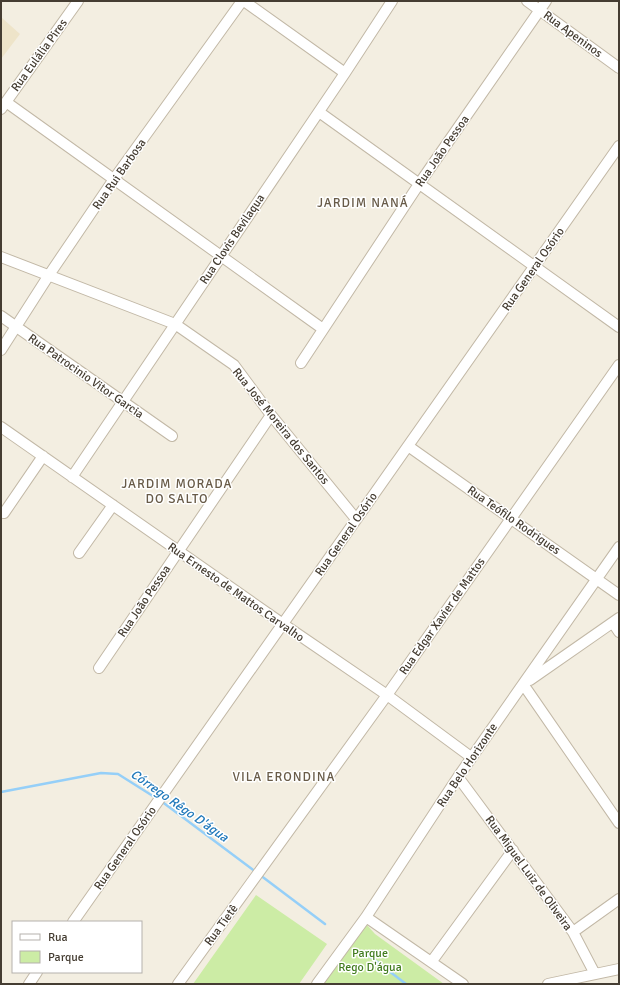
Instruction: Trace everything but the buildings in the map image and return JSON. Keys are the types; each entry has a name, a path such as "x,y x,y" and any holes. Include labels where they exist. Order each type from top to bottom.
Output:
{"street":[{"name":"Rua Eulália Pires","path":"3,105 78,1"},
{"path":"243,1 345,73"},
{"name":"Rua Rui Barbosa","path":"1,350 49,275 114,179 243,1"},
{"name":"Rua Clovis Bevilaqua","path":"72,477 319,112 392,1"},
{"name":"Rua Apeninos","path":"528,1 619,68"},
{"name":"Rua João Pessoa","path":"301,363 419,184 546,1"},
{"path":"3,105 114,179 323,329"},
{"path":"319,112 619,327"},
{"name":"Rua General Osório","path":"74,921 619,146"},
{"name":"Rua José Moreira dos Santos","path":"1,257 175,324 234,365 271,415 356,519"},
{"name":"Rua Patrocinio Vitor Garcia","path":"1,316 172,436"},
{"name":"Rua Edgar Xavier de Mattos","path":"264,866 387,695 619,364"},
{"name":"Rua João Pessoa","path":"99,668 271,415"},
{"name":"Rua Ernesto de Mattos Carvalho","path":"1,427 387,695 471,757"},
{"name":"Rua Teófilo Rodrigues","path":"408,446 511,517 619,595"},
{"path":"4,513 43,456"},
{"path":"79,553 113,505"},
{"name":"Rua Belo Horizonte","path":"317,984 366,916 471,757 619,547"},
{"path":"619,632 616,620 523,684 619,823"},
{"name":"Rua Miguel Luiz de Oliveira","path":"458,777 573,932 594,974"},
{"path":"432,961 513,850"},
{"name":"Rua Tietê","path":"178,984 264,866"},
{"path":"573,932 619,899"},
{"path":"366,916 464,984"},
{"path":"548,984 619,969"}],"shaded area":[{"path":"1,17 20,34 1,59"}],"green space":[{"path":"256,895 327,944 299,984 193,984"},
{"name":"Parque Rego D'água","path":"367,925 375,934 444,984 320,984"}],"waterway":[{"name":"Córrego Rêgo D'água","path":"1,792 101,773 118,774 156,798"},
{"name":"Córrego Rêgo D'água","path":"161,801 256,872"},
{"name":"Córrego Rêgo D'água","path":"260,875 325,924"},
{"path":"364,952 406,984"}],"district":[{"name":"JARDIM NANÁ","path":"363,202"},
{"name":"JARDIM MORADA DO SALTO","path":"177,490"},
{"name":"VILA ERONDINA","path":"284,776"}]}
